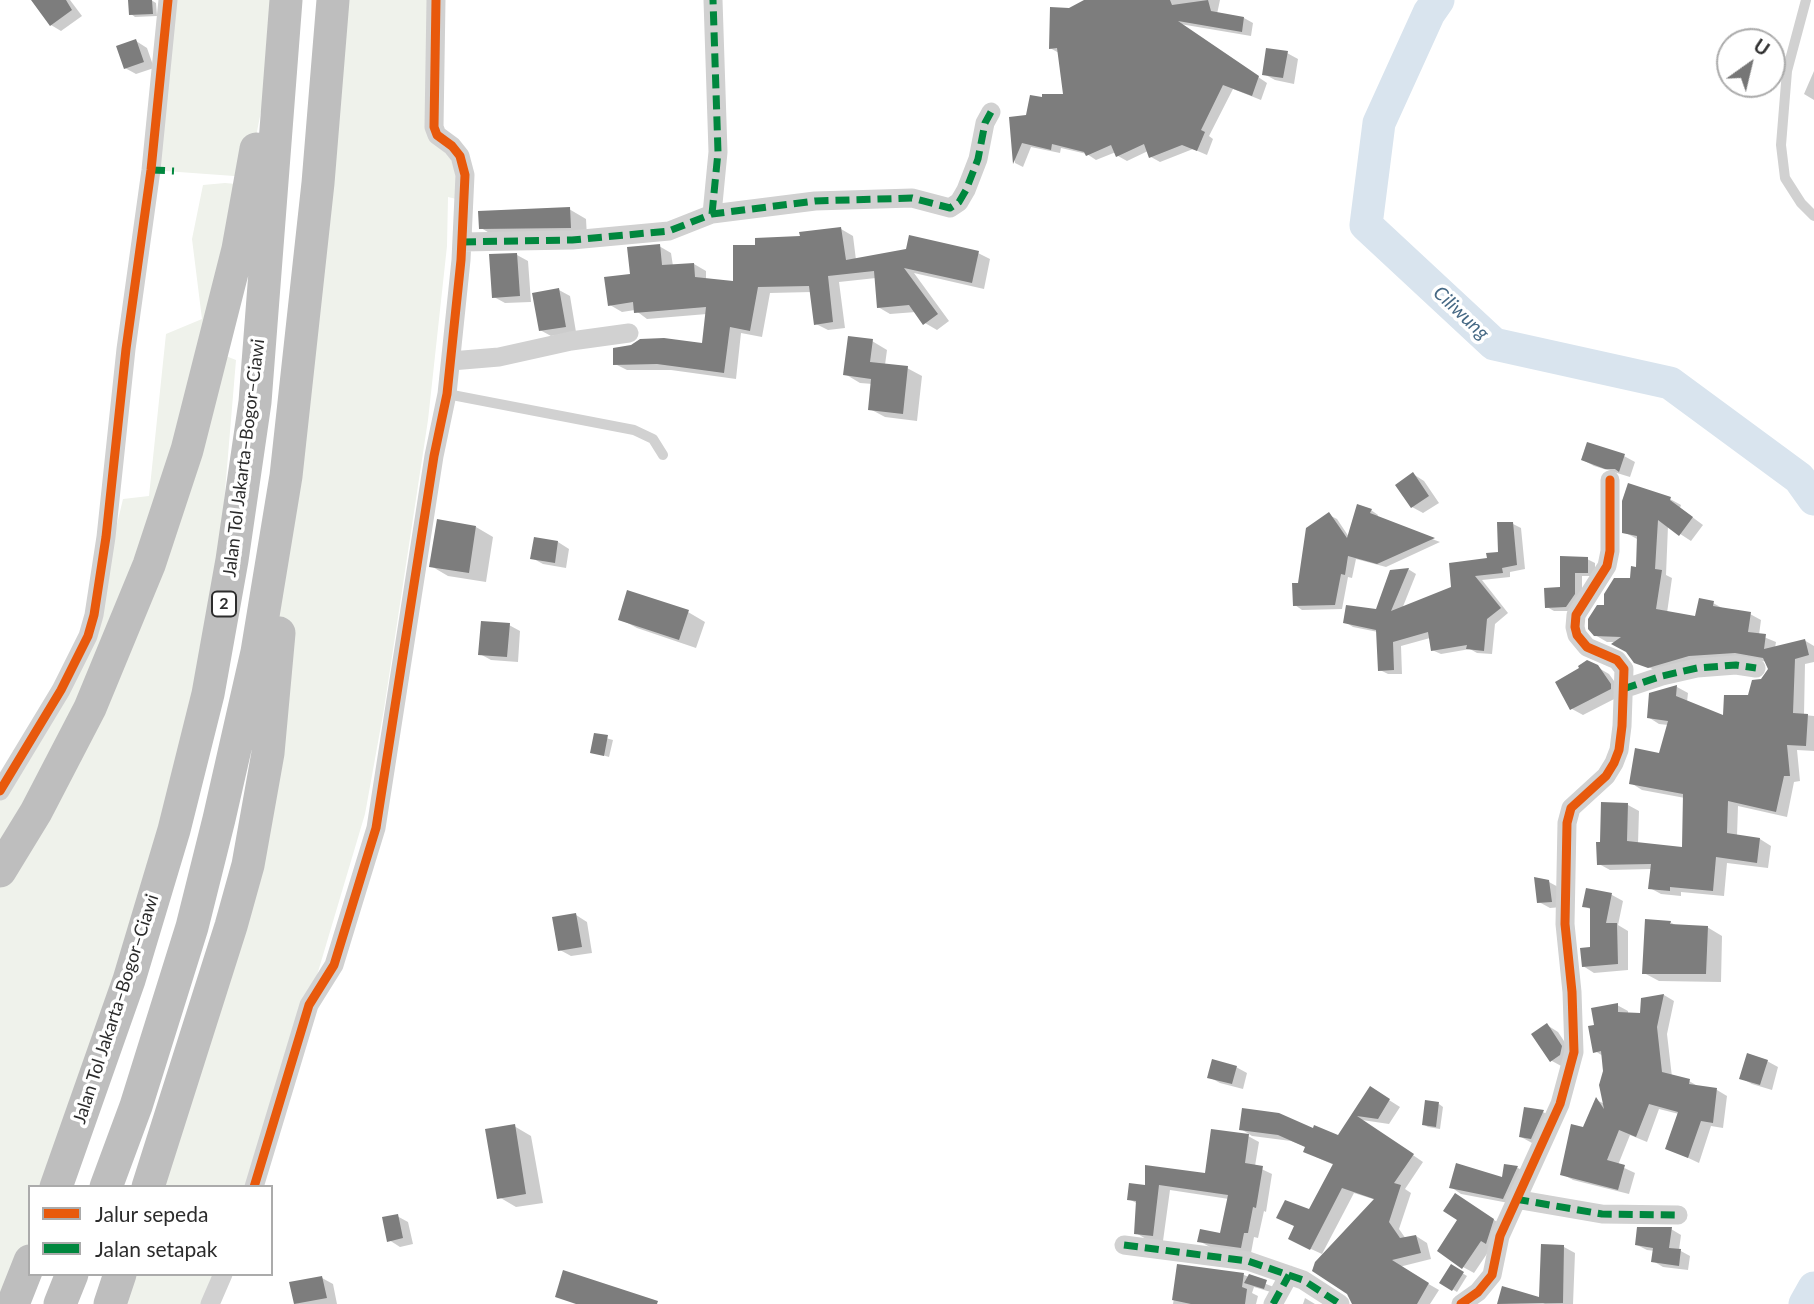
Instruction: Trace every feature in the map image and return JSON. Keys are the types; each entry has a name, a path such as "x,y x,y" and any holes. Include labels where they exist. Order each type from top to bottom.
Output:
{"highway":[{"path":"0,872 36,812 94,698 144,576 187,450 238,249 280,0"},
{"name":"Jalan Tol Jakarta–Bogor–Ciawi","path":"57,1185 129,980 174,830 208,694 232,560 255,402 286,0"},
{"path":"107,1185 166,1015 192,927 257,652 286,476 318,183 333,0"},
{"path":"149,1185 231,926 259,809 275,689 286,476"},
{"path":"13,1304 28,1266"},
{"path":"60,1304 71,1276"},
{"path":"110,1304 119,1276"}],"street":[{"path":"0,792 61,690 88,636 94,615 113,485 126,349 151,170 168,0"},
{"path":"255,1185 309,1006 334,965 376,828 434,456 447,394 465,201 463,163 457,151 437,135 434,127 436,0"},
{"path":"712,214 718,152 713,0"},
{"path":"462,242 572,240 669,231 712,214 815,201 912,198 942,207 954,206 966,190 991,111"},
{"path":"451,361 499,357 571,341 629,332"},
{"path":"1461,1304 1478,1292 1492,1275 1500,1236 1560,1104 1574,1052 1574,1022 1565,924 1568,816 1578,800 1606,776 1614,764 1622,733 1624,670 1620,663 1587,647 1575,628 1576,615 1607,566 1610,551 1610,480"},
{"path":"1623,689 1697,668 1736,665 1756,667"},
{"path":"1515,1199 1602,1214 1678,1215"},
{"path":"1124,1245 1248,1261 1319,1288 1340,1304"},
{"path":"1273,1304 1289,1275"},
{"path":"210,1304 222,1276"}],"lane":[{"path":"1807,0 1787,71 1781,145 1785,178 1801,203 1814,216"},
{"path":"447,394 634,430 653,439 663,455"}],"shaded area":[{"path":"168,0 280,0 274,45 248,177 151,170"},
{"path":"333,0 436,0 434,96 445,142 465,201 448,197 447,246 428,420 384,709 365,814 255,1185 149,1185 231,926 286,476"},
{"path":"203,185 248,185 213,351 236,360 208,694 57,1185 28,1185 28,1264 0,1304 0,796 88,645 123,499 149,496 166,334 202,319 192,239"},
{"path":"119,1276 222,1276 210,1304 110,1304"}],"building":[{"path":"31,0 66,0 72,10 50,26"},
{"path":"128,0 152,0 153,14 129,15"},
{"path":"1084,0 1170,0 1172,5 1208,0 1211,11 1244,17 1242,32 1178,21 1259,76 1252,96 1223,85 1201,130 1205,132 1197,151 1182,145 1149,158 1144,144 1116,157 1111,145 1086,156 1084,152 1052,144 1051,150 1022,143 1013,164 1009,117 1026,115 1030,95 1042,97 1042,94 1063,94 1057,48 1049,49 1050,7 1069,8"},
{"path":"136,39 144,62 124,69 116,46"},
{"path":"1266,48 1288,51 1283,78 1262,75"},
{"path":"570,207 571,228 479,229 478,211"},
{"path":"841,227 846,260 906,249 909,235 979,251 972,283 904,268 938,314 923,325 909,305 877,308 874,271 828,276 833,322 814,325 809,286 758,287 750,331 730,327 724,373 657,364 613,365 613,348 631,345 640,339 664,338 702,343 706,307 634,313 633,302 608,306 604,277 630,274 627,247 660,244 662,265 694,263 695,277 733,281 733,245 755,245 755,238 800,236 799,232"},
{"path":"517,253 520,296 492,298 489,254"},
{"path":"559,288 566,327 539,331 532,293"},
{"path":"848,336 873,339 870,362 908,366 903,414 868,410 871,379 843,375"},
{"path":"1587,442 1625,454 1619,472 1581,460"},
{"path":"1413,472 1429,496 1411,508 1395,485"},
{"path":"1628,483 1671,497 1670,500 1693,517 1679,536 1658,520 1655,569 1662,570 1656,609 1695,616 1699,598 1714,601 1713,606 1751,612 1748,632 1766,634 1764,649 1805,639 1809,655 1795,659 1793,713 1808,714 1806,746 1787,745 1790,776 1784,776 1776,812 1728,801 1727,833 1760,838 1757,863 1716,857 1713,891 1670,887 1670,891 1648,889 1651,864 1597,865 1596,842 1600,842 1601,802 1628,803 1627,841 1682,847 1683,794 1629,784 1635,748 1659,753 1668,721 1647,718 1649,693 1677,685 1676,696 1723,715 1724,695 1748,695 1752,680 1761,679 1768,669 1763,658 1735,653 1689,656 1648,668 1634,663 1626,652 1611,644 1621,637 1594,636 1588,629 1588,619 1597,605 1604,605 1604,594 1614,578 1630,578 1631,566 1636,567 1637,536 1622,533 1622,501"},
{"path":"1357,504 1372,509 1370,513 1435,538 1377,564 1348,556 1345,575 1341,574 1335,605 1293,606 1292,583 1298,583 1306,528 1329,512 1347,538"},
{"path":"437,519 476,526 469,573 429,567"},
{"path":"1497,522 1513,522 1517,565 1502,568 1503,573 1475,576 1501,608 1487,619 1484,651 1466,649 1467,645 1431,651 1428,632 1393,642 1394,670 1378,671 1376,630 1343,623 1346,605 1376,609 1390,570 1409,568 1391,611 1451,587 1449,563 1487,558 1486,553 1498,552"},
{"path":"534,537 558,541 555,563 530,559"},
{"path":"1560,556 1588,557 1588,573 1575,573 1575,594 1566,607 1545,608 1544,588 1560,587"},
{"path":"627,590 689,610 679,640 618,620"},
{"path":"481,621 510,623 507,657 478,655"},
{"path":"1587,660 1598,665 1611,684 1611,689 1570,710 1555,682"},
{"path":"594,733 608,735 604,756 590,753"},
{"path":"1534,877 1549,880 1552,902 1537,903"},
{"path":"1586,888 1612,893 1606,923 1617,923 1618,964 1582,967 1580,948 1590,947 1590,908 1582,907"},
{"path":"576,913 582,947 558,951 552,917"},
{"path":"1645,919 1671,921 1670,924 1708,926 1706,974 1642,974"},
{"path":"1664,994 1657,1027 1662,1072 1690,1079 1689,1084 1717,1088 1713,1123 1701,1121 1688,1158 1665,1149 1678,1112 1649,1104 1636,1137 1619,1130 1607,1160 1625,1165 1618,1190 1560,1175 1571,1124 1583,1127 1596,1097 1604,1109 1599,1085 1603,1071 1601,1051 1593,1053 1588,1026 1594,1025 1591,1008 1618,1003 1618,1012 1640,1013 1641,998"},
{"path":"1547,1023 1562,1046 1560,1055 1550,1062 1531,1034"},
{"path":"1747,1053 1768,1060 1760,1085 1739,1079"},
{"path":"1212,1059 1237,1066 1232,1084 1207,1078"},
{"path":"1370,1086 1390,1099 1378,1119 1357,1116 1414,1154 1394,1183 1401,1185 1389,1222 1400,1238 1416,1235 1421,1253 1392,1260 1429,1283 1417,1304 1352,1304 1347,1294 1312,1271 1315,1262 1374,1199 1342,1188 1310,1250 1288,1239 1294,1226 1276,1218 1285,1200 1309,1209 1333,1164 1303,1152 1305,1147 1278,1135 1239,1130 1242,1108 1279,1113 1313,1128 1314,1125 1338,1135"},
{"path":"1425,1100 1439,1102 1436,1127 1422,1125"},
{"path":"1524,1107 1544,1110 1531,1139 1519,1137"},
{"path":"515,1124 526,1194 497,1199 485,1129"},
{"path":"1211,1129 1249,1134 1245,1163 1263,1166 1256,1208 1253,1207 1248,1233 1244,1233 1241,1248 1197,1242 1200,1229 1220,1233 1228,1195 1159,1185 1153,1236 1134,1234 1136,1201 1127,1200 1129,1183 1145,1185 1145,1165 1205,1173"},
{"path":"1456,1163 1502,1177 1504,1164 1518,1166 1503,1199 1449,1188"},
{"path":"1455,1193 1494,1219 1486,1244 1481,1241 1462,1269 1437,1251 1457,1220 1443,1211"},
{"path":"398,1214 403,1238 387,1242 382,1217"},
{"path":"1637,1227 1672,1227 1669,1248 1681,1249 1679,1266 1651,1262 1653,1248 1635,1245"},
{"path":"1541,1244 1564,1245 1563,1303 1497,1304 1502,1286 1539,1297"},
{"path":"1177,1264 1244,1273 1242,1287 1247,1289 1245,1304 1191,1304 1172,1300"},
{"path":"1451,1264 1464,1272 1452,1291 1439,1283"},
{"path":"563,1270 658,1301 657,1304 576,1304 555,1297"},
{"path":"1249,1274 1267,1280 1264,1289 1244,1283"},
{"path":"322,1276 327,1298 294,1304 289,1282"}],"waterway":[{"name":"Ciliwung","path":"1438,0 1429,13 1379,123 1366,225 1494,344 1670,383 1799,478 1814,499"},
{"name":"Ciliwung","path":"1805,1304 1814,1288"}],"marked path":[{"path":"712,214 718,152 713,0"},
{"path":"462,242 572,240 669,231 712,214 815,201 912,198 950,208 959,202 966,190 978,159 985,123 991,112"},
{"path":"151,170 174,171"},
{"path":"1623,689 1697,668 1736,665 1756,668"},
{"path":"1515,1199 1602,1214 1678,1215"},
{"path":"1124,1245 1248,1261 1303,1280 1340,1304"},
{"path":"1273,1304 1289,1275"}],"cycle path":[{"path":"0,791 61,690 88,636 94,615 151,170 168,0"},
{"path":"255,1185 309,1005 334,965 376,828 434,456 447,394 461,260 465,175 460,156 437,135 434,127 436,0"},
{"path":"1461,1304 1478,1292 1492,1275 1500,1236 1560,1104 1574,1052 1572,992 1565,924 1567,823 1571,808 1606,776 1614,763 1619,750 1622,726 1624,669 1617,660 1587,647 1577,635 1575,627 1576,615 1607,566 1610,551 1610,480"}]}
